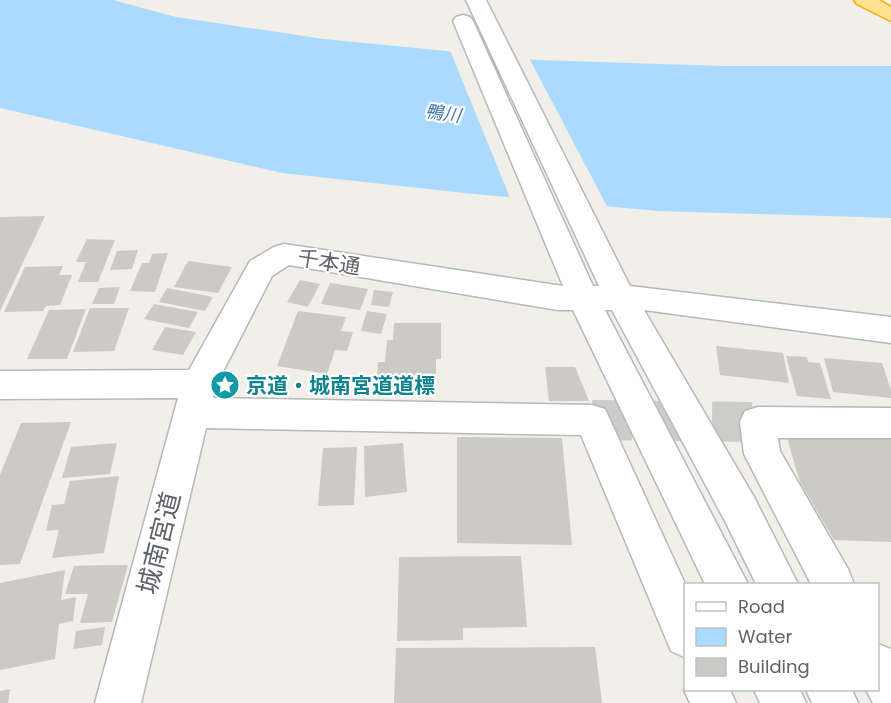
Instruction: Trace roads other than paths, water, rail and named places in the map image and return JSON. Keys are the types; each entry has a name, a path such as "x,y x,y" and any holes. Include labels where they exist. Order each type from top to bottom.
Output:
{"highway":[{"path":"864,0 891,15"}],"street":[{"path":"454,0 599,290 734,500 776,583"},
{"path":"476,0 726,583"},
{"name":"千本通","path":"196,398 261,269 284,254 558,298 599,290 643,298 891,330"},
{"path":"0,385 592,420 684,631"},
{"name":"城南宮道","path":"118,703 196,398"},
{"path":"832,583 762,454 758,422 891,423"},
{"path":"879,668 891,690"}],"water":[{"name":"鴨川","path":"0,0 113,0 176,17 324,39 537,60 722,66 891,66 891,218 658,211 282,173 0,108"}],"tunnel":[{"path":"592,420 758,422"}],"place":[{"name":"京道・城南宮道道標","path":"225,385"}]}
